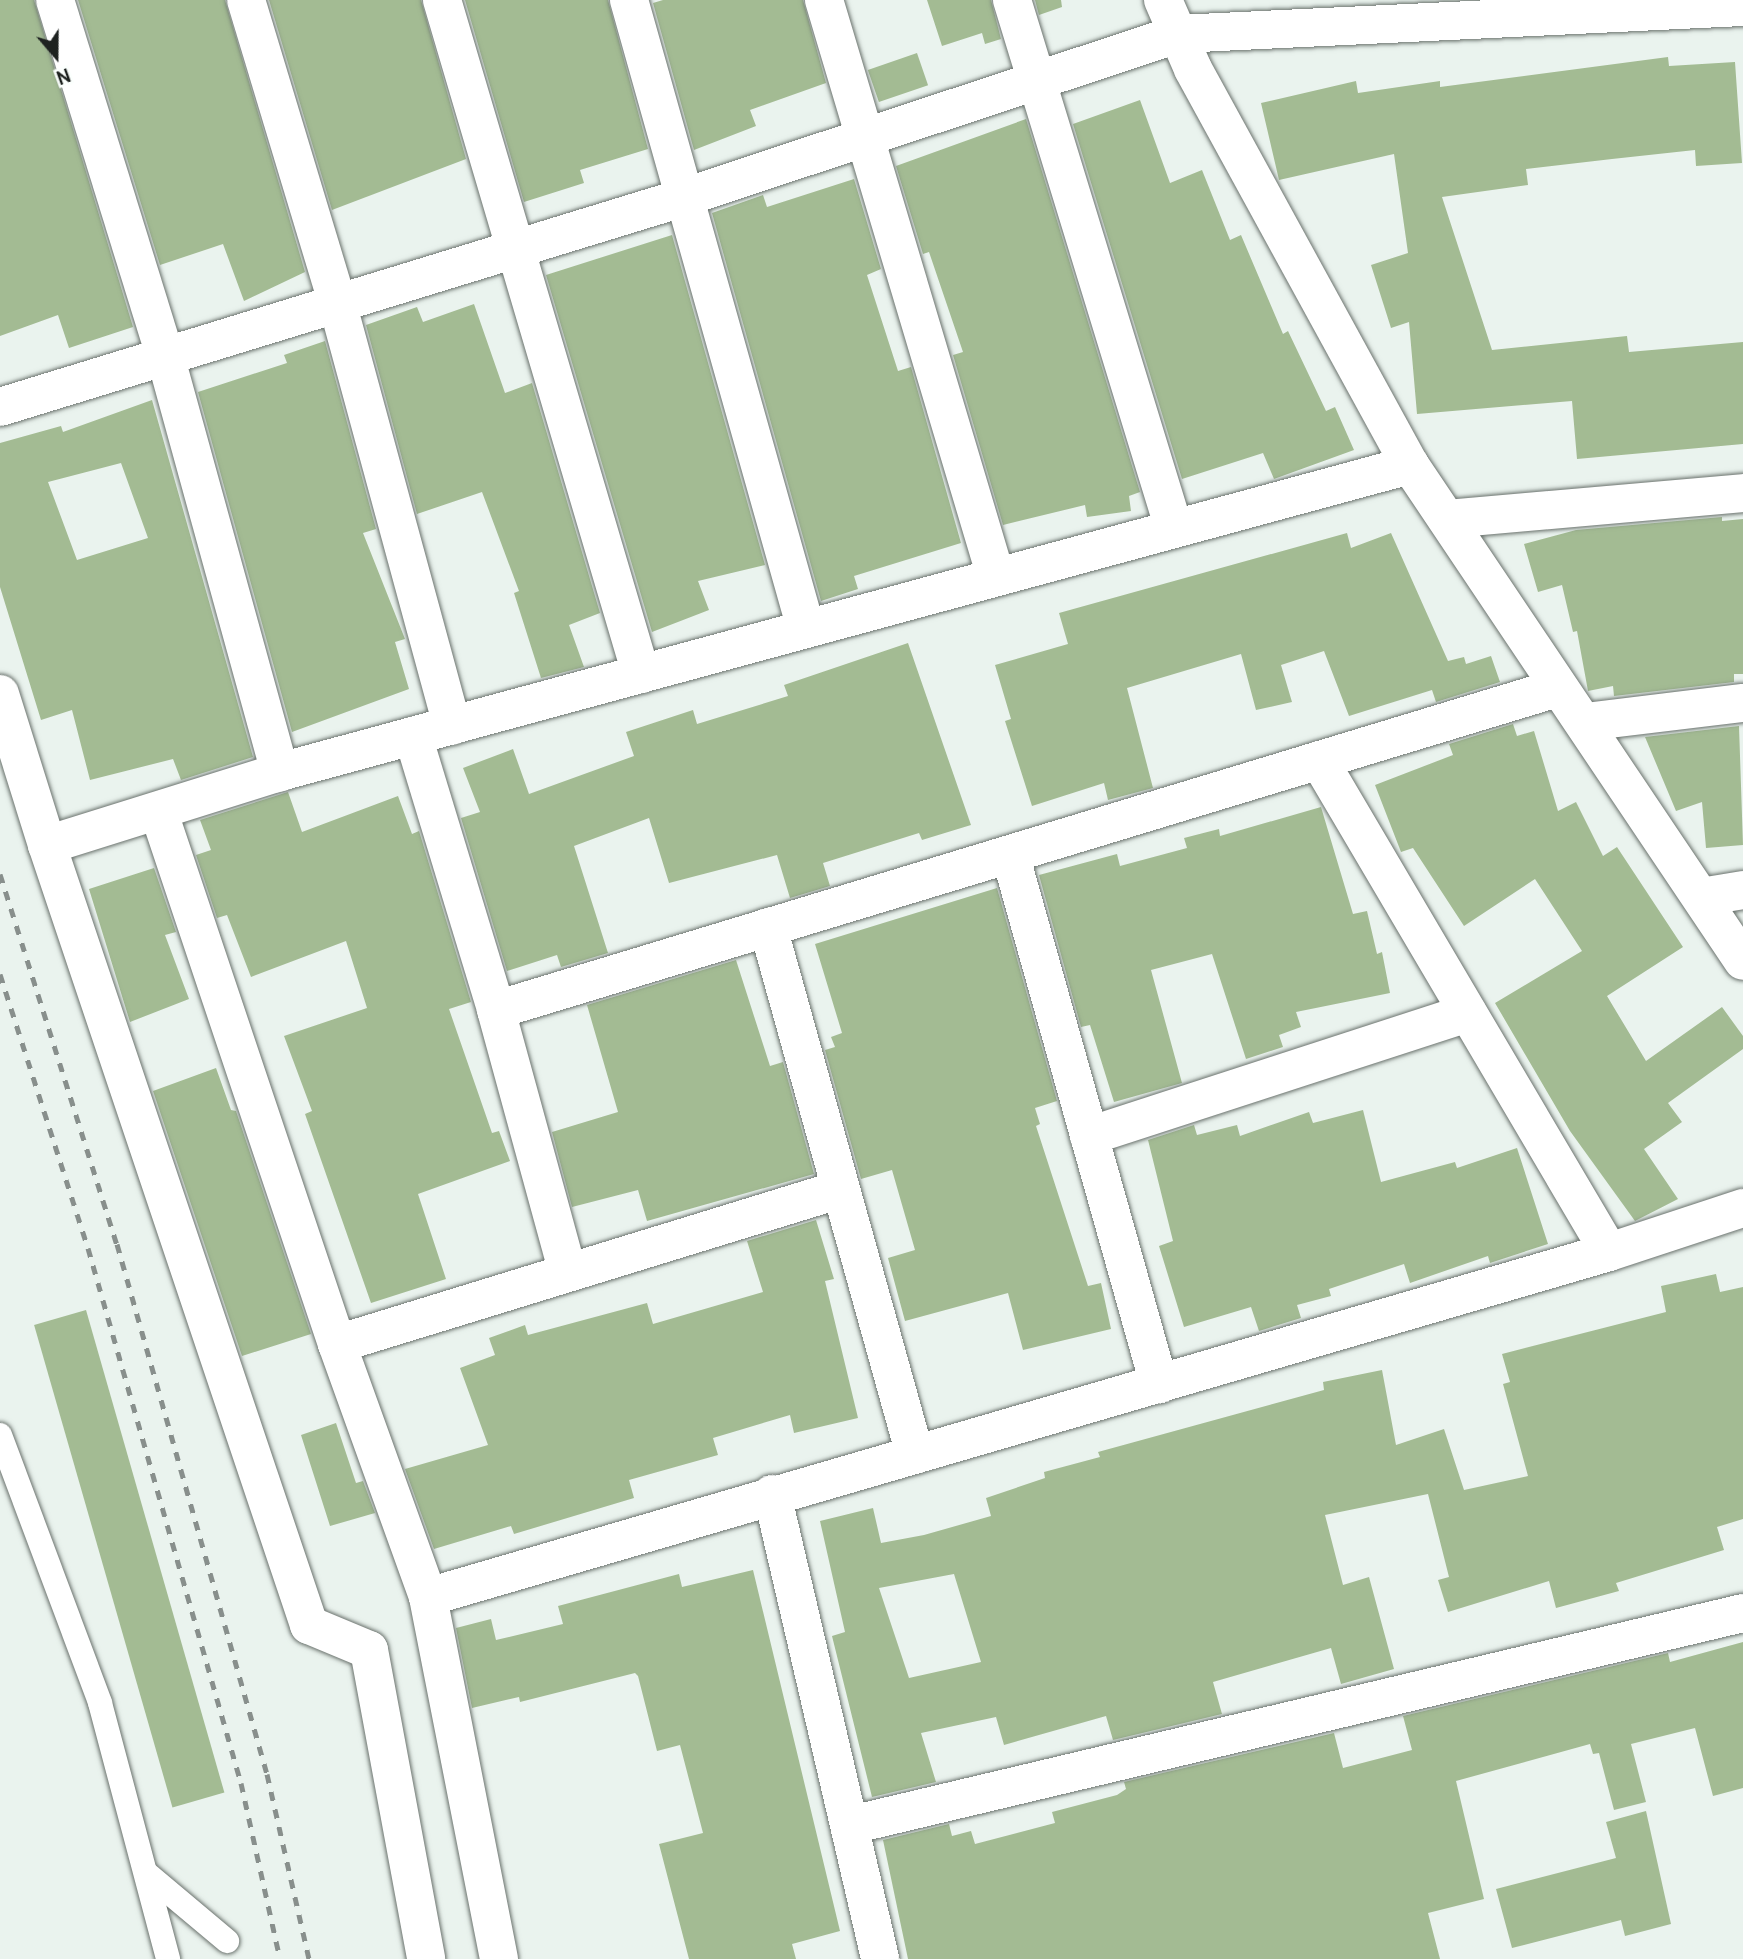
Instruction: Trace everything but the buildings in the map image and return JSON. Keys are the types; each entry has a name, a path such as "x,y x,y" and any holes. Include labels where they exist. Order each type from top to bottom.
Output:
{"street":[{"path":"55,0 165,355 280,772"},
{"path":"246,0 337,302 452,726"},
{"path":"442,0 641,674"},
{"path":"629,0 806,629"},
{"path":"824,0 996,577"},
{"path":"1012,0 1174,529"},
{"path":"0,408 685,197 1035,81 1170,17 1743,8"},
{"path":"1170,17 1410,465 1557,688 1585,722 1743,961"},
{"path":"47,845 159,813 280,772 1410,465"},
{"path":"1447,519 1743,493"},
{"path":"496,1010 1557,688"},
{"path":"0,694 47,845 309,1625 369,1650 426,1959"},
{"path":"1585,722 1743,703"},
{"path":"413,736 496,1010 567,1270"},
{"path":"1319,760 1609,1252"},
{"path":"159,813 337,1344 428,1597 499,1959"},
{"path":"1010,854 1159,1384"},
{"path":"1702,897 1743,890"},
{"path":"768,927 915,1455"},
{"path":"1089,1136 1468,1013"},
{"path":"337,1344 567,1270 841,1189"},
{"path":"428,1597 772,1494 915,1455 1609,1252 1743,1208"},
{"path":"772,1494 880,1959"},
{"path":"851,1825 1743,1613"}],"lane":[{"path":"0,1435 100,1703 168,1959"},
{"path":"146,1873 227,1941"}],"railway":[{"path":"0,874 117,1244 267,1774 309,1959"},
{"path":"0,974 88,1248 241,1783 280,1959"}]}
